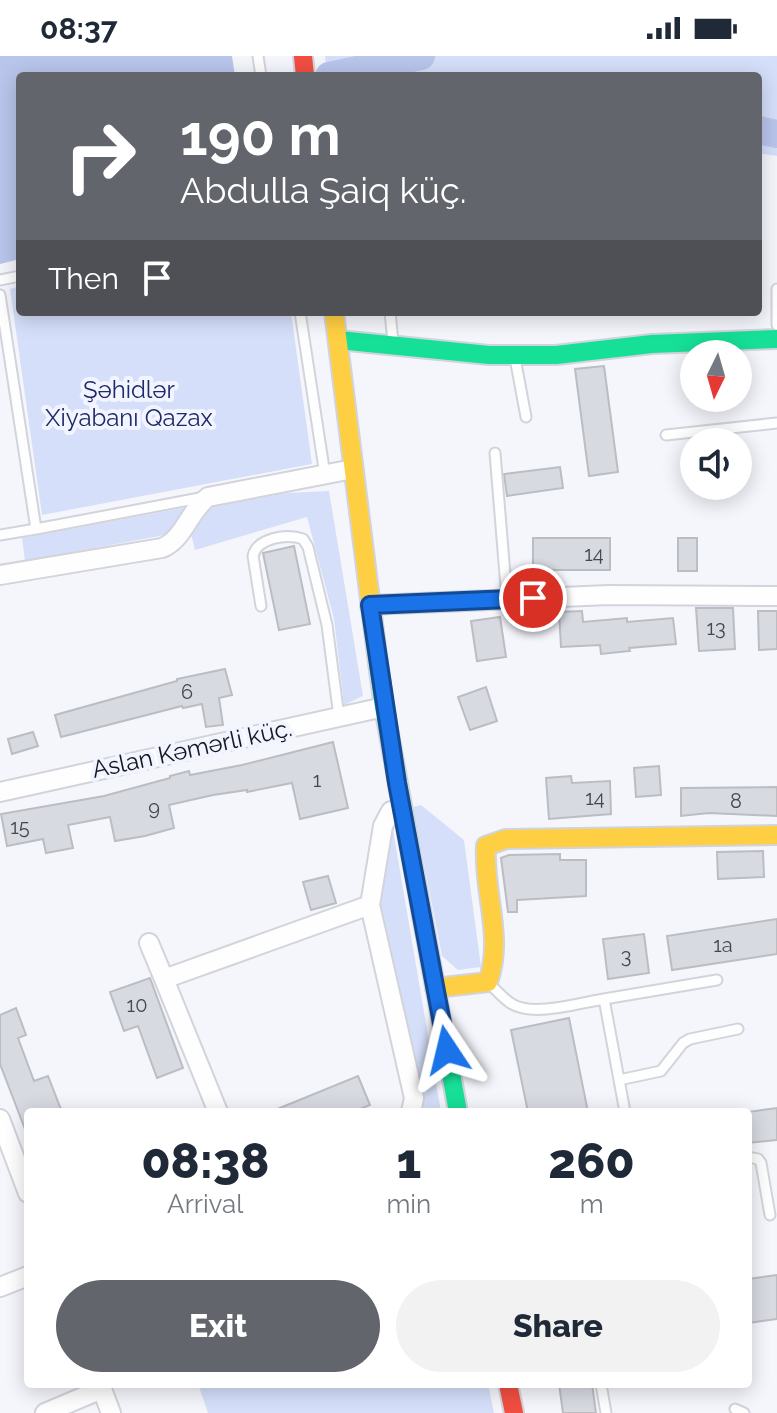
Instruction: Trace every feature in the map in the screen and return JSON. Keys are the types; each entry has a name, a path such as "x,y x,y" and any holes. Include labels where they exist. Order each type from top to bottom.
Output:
{"street":[{"path":"335,316 384,707 457,1108"},
{"path":"338,340 489,355 556,355 652,344 777,339"},
{"path":"0,575 162,548 175,540 199,503 208,497 353,469"},
{"path":"370,605 623,594 777,596"},
{"name":"Aslan Kəmərli küç.","path":"0,792 384,707"},
{"path":"401,808 391,811 383,826 370,905 414,1098 412,1108"},
{"path":"435,988 488,982 492,974 494,956 484,859 486,846 493,842 506,839 777,835"},
{"path":"164,979 370,905"},
{"path":"149,943 216,1108"},
{"path":"0,1119 24,1182"},
{"path":"0,1287 24,1278"},
{"path":"45,1413 99,1388"},
{"path":"101,1388 111,1413"},
{"path":"509,1388 514,1413"}],"lane":[{"path":"777,289 777,325"},
{"path":"0,295 36,529"},
{"path":"301,316 325,475"},
{"path":"390,316 393,346"},
{"path":"515,355 526,417"},
{"path":"666,435 777,423"},
{"path":"495,453 507,599"},
{"path":"0,535 208,497"},
{"path":"261,606 254,549 259,543 285,537 303,539 308,547 327,625 339,717"},
{"path":"488,982 510,1003 522,1009 537,1010 717,980"},
{"path":"604,999 624,1108"},
{"path":"619,1080 661,1071 683,1043 690,1039 738,1029"},
{"path":"752,1158 761,1163 770,1215"},
{"path":"602,1388 606,1413"}],"green space":[{"path":"325,56 777,56 777,156 762,154 762,72 327,72"},
{"name":"Şəhidlər Xiyabanı Qazax","path":"16,287 16,316 292,316 312,464 42,515 10,289"},
{"path":"329,491 363,696 344,705 334,619 307,517 195,550 191,534 212,507 286,493"},
{"path":"183,508 185,515 165,535 25,561 22,538"},
{"path":"421,805 464,840 481,967 458,970 442,956 413,807"},
{"path":"389,828 393,830 440,1108 422,1108 375,907"},
{"path":"199,1388 489,1388 494,1413 208,1413"}],"shaded area":[{"path":"0,56 232,56 234,72 16,72 16,260 0,264"}],"building":[{"path":"604,366 618,472 589,476 575,369"},
{"path":"560,467 563,488 507,496 504,474"},
{"path":"533,538 610,538 610,570 533,570"},
{"path":"678,538 697,538 697,571 678,571"},
{"path":"294,546 310,624 279,630 263,553"},
{"path":"696,608 733,608 735,649 699,651"},
{"path":"582,611 583,622 673,618 676,644 601,654 600,645 561,647 559,612"},
{"path":"758,611 777,611 777,649 759,650"},
{"path":"500,617 506,657 477,661 471,621"},
{"path":"225,669 232,695 219,698 223,725 206,727 202,704 182,706 61,737 55,715 177,679"},
{"path":"486,687 497,721 470,730 458,697"},
{"path":"33,732 38,746 12,754 8,739"},
{"path":"333,742 348,808 300,819 292,783 169,805 174,828 145,836 115,841 110,817 68,825 73,848 46,853 43,839 7,846 1,814 104,796 189,771 190,775 242,765"},
{"path":"659,766 661,795 636,797 634,768"},
{"path":"571,776 572,783 610,781 611,814 549,819 546,778"},
{"path":"777,787 777,816 709,813 681,816 681,788"},
{"path":"763,851 764,877 718,879 717,852"},
{"path":"560,854 560,860 586,860 586,896 517,900 517,912 508,912 501,858 509,855"},
{"path":"328,876 336,903 311,910 303,882"},
{"path":"777,919 777,954 672,970 667,936"},
{"path":"644,934 649,973 608,979 603,939"},
{"path":"150,978 183,1068 157,1078 138,1026 124,1031 110,992"},
{"path":"16,1008 26,1035 18,1038 34,1081 48,1076 60,1108 24,1108 24,1127 0,1064 0,1015"},
{"path":"569,1018 587,1108 527,1108 511,1030"},
{"path":"358,1076 370,1105 363,1108 280,1108"},
{"path":"777,1108 777,1140 752,1143 752,1111"},
{"path":"777,1275 777,1319 752,1322 752,1278"},
{"path":"560,1388 593,1388 596,1413 563,1413"}],"waterway":[{"path":"347,72 421,56"},
{"path":"762,131 777,134"}],"traffic: fast":[{"path":"338,340 489,355 556,355 652,344 777,339"},
{"path":"378,663 457,1108"}],"traffic: slow":[{"path":"335,316 378,663"},
{"path":"435,988 488,982 494,931 486,846 506,839 777,835"}],"traffic: jam":[{"path":"303,56 305,72"},
{"path":"509,1388 514,1413"}],"route":[{"path":"447,1050 397,783 370,605 533,598"}]}
